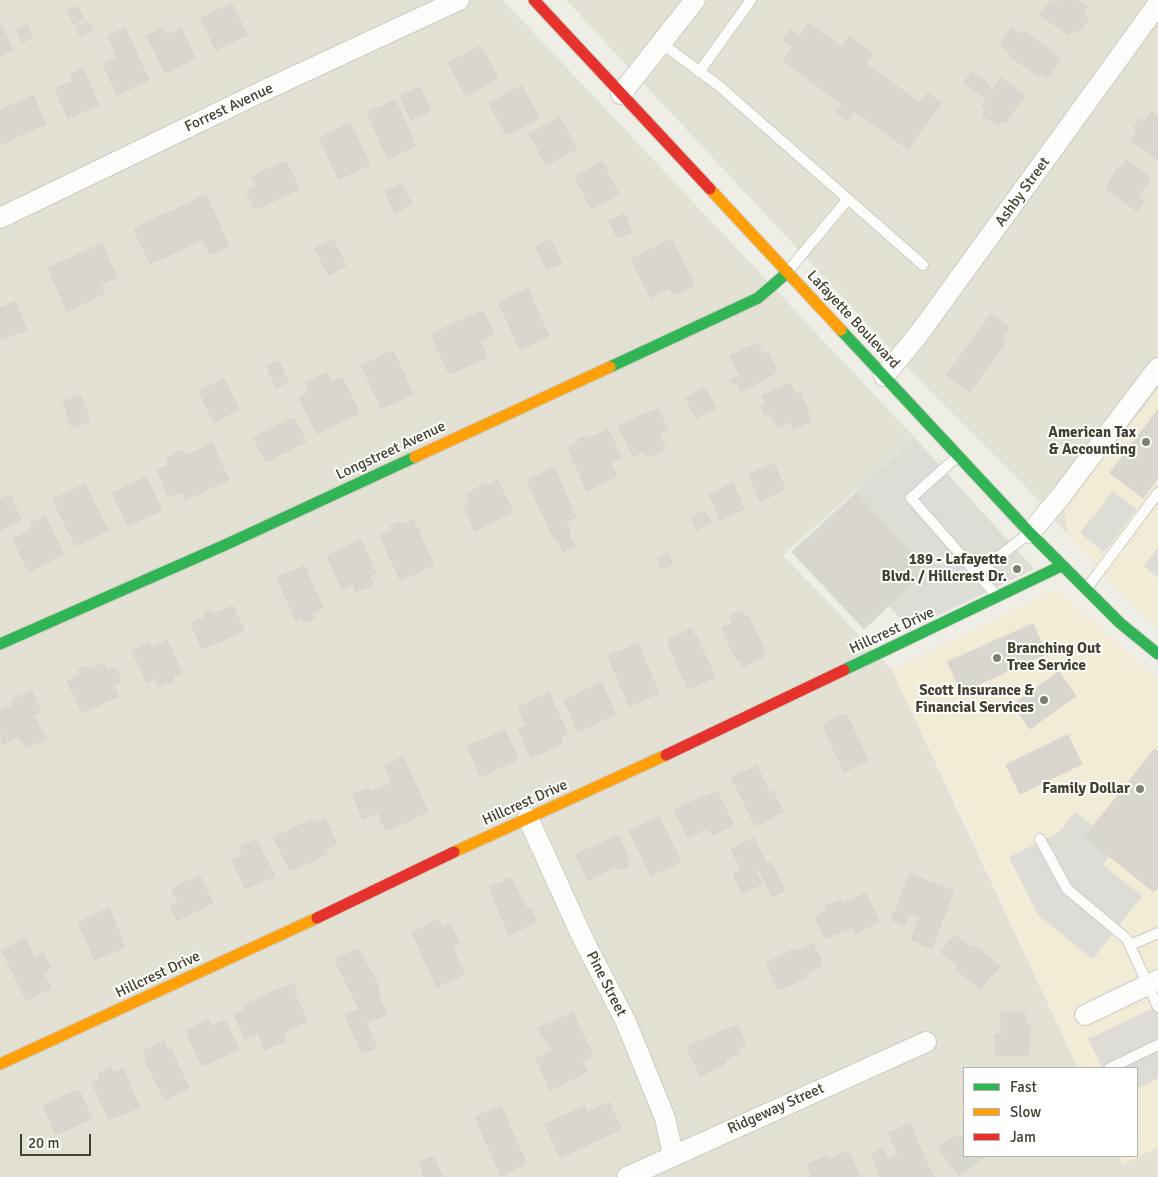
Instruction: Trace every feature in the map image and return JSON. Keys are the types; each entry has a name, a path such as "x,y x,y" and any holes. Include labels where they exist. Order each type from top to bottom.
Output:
{"street":[{"name":"Forrest Avenue","path":"0,218 221,111 459,0"},
{"name":"Lafayette Boulevard","path":"534,0 1030,533 1120,623 1158,654"},
{"path":"620,94 695,0"},
{"name":"Ashby Street","path":"884,376 918,335 1158,4"},
{"name":"Longstreet Avenue","path":"0,644 225,545 758,298 788,272"},
{"path":"1030,533 1061,496 1158,368"},
{"name":"Hillcrest Drive","path":"0,1064 682,748 1062,566"},
{"name":"Pine Street","path":"528,818 584,941 625,1020 665,1118 673,1154"},
{"path":"1085,1015 1153,983"},
{"name":"Ridgeway Street","path":"627,1177 673,1154 926,1042"}],"lane":[{"path":"699,72 750,0"},
{"path":"661,43 771,130 923,265"},
{"path":"788,272 848,199"},
{"path":"958,456 911,498 998,597"},
{"path":"1086,589 1158,493"},
{"path":"978,573 1030,533"},
{"path":"1040,839 1067,889 1122,933 1153,983 1158,1007"},
{"path":"1130,945 1158,933"},
{"path":"1112,1067 1158,1045"}],"shaded area":[{"path":"0,0 503,0 915,438 783,555 892,670 1078,1067 963,1067 963,1157 1120,1157 1123,1164 1158,1147 1158,1177 0,1177"},
{"path":"566,0 1158,0 1158,389 1064,509 1068,535 1029,490 927,388"},
{"path":"1158,389 1158,627 1141,614 1068,535 1064,509"},
{"path":"915,438 1034,569 910,629 889,606 927,570 855,492"},
{"path":"1113,491 1137,509 1104,552 1080,533"},
{"path":"1158,548 1158,577 1144,566"},
{"path":"1056,589 1158,679 1158,1147 1138,1157 1138,1067 1079,1067 965,821 892,670"},
{"path":"1075,812 1093,826 1085,837 1109,856 1103,865 1142,896 1093,959 1039,916 1009,857 1058,833"},
{"path":"1158,1006 1158,1078 1138,1088 1138,1067 1102,1067 1088,1039"},
{"path":"1120,1157 1137,1157 1123,1164"}],"building":[{"path":"1051,0 1056,3 1059,0 1077,0 1088,8 1083,14 1089,18 1078,33 1073,29 1069,35 1040,15"},
{"path":"232,4 247,35 216,50 201,18"},
{"path":"78,7 84,19 73,24 68,11"},
{"path":"89,23 92,31 80,36 76,27"},
{"path":"809,23 842,47 849,36 873,54 866,64 920,103 928,93 941,103 908,149 854,111 847,120 836,112 842,104 783,61 793,47 783,39 790,30 800,36"},
{"path":"27,25 33,37 22,43 16,30"},
{"path":"2,26 13,50 0,56 0,27"},
{"path":"125,28 149,80 117,95 103,64 117,58 108,36"},
{"path":"163,28 166,35 181,28 195,58 165,73 147,36"},
{"path":"1012,28 1022,35 1024,31 1055,54 1054,56 1060,60 1047,79 1040,74 1038,76 1008,55 1010,52 1000,45"},
{"path":"481,46 498,78 466,96 448,63"},
{"path":"83,68 99,105 68,119 55,89 73,81 70,75"},
{"path":"972,72 990,85 988,87 993,91 1001,78 1025,95 1005,123 1002,120 998,126 982,115 986,109 982,106 987,100 964,83"},
{"path":"522,86 539,118 506,135 489,104"},
{"path":"420,87 431,111 411,120 400,96"},
{"path":"33,96 46,124 0,145 0,111"},
{"path":"395,100 416,146 388,159 367,113"},
{"path":"1151,112 1158,117 1158,160 1131,140 1138,130 1134,128 1140,118 1145,122"},
{"path":"560,117 577,149 546,165 530,134"},
{"path":"350,123 370,164 339,179 319,138"},
{"path":"1126,160 1151,178 1138,196 1144,200 1137,211 1106,189 1117,168 1119,169"},
{"path":"286,161 299,189 255,210 246,191 257,185 252,177"},
{"path":"602,162 619,194 591,209 575,177"},
{"path":"402,184 412,204 395,213 385,192"},
{"path":"206,195 229,246 210,255 203,239 150,264 134,229"},
{"path":"624,214 632,232 617,238 609,221"},
{"path":"333,239 346,266 329,275 315,249"},
{"path":"671,239 695,285 674,295 670,287 651,298 631,260"},
{"path":"551,240 562,263 547,270 536,247"},
{"path":"102,244 117,277 101,284 105,293 67,311 48,268"},
{"path":"528,289 549,336 520,350 499,303"},
{"path":"16,302 27,330 0,340 0,308"},
{"path":"483,311 494,334 480,341 487,357 449,374 431,334"},
{"path":"991,314 1009,327 1001,339 1005,343 970,392 947,375"},
{"path":"757,343 763,354 768,352 777,371 741,392 737,384 734,385 731,380 740,376 730,356"},
{"path":"393,351 413,394 381,409 362,366"},
{"path":"279,361 288,382 276,388 267,366"},
{"path":"327,373 332,382 342,377 359,413 317,434 299,397 309,391 305,384"},
{"path":"224,379 239,409 214,422 199,391"},
{"path":"790,383 796,394 800,392 811,421 793,429 790,422 778,428 770,413 765,416 760,407 766,404 762,396"},
{"path":"705,388 716,408 696,418 686,398"},
{"path":"81,396 90,421 72,428 63,402"},
{"path":"658,409 668,430 659,434 666,449 647,458 644,451 633,456 618,426"},
{"name":"American Tax & Accounting","path":"1158,410 1158,478 1143,498 1110,473"},
{"path":"294,418 306,442 266,462 254,438"},
{"path":"608,429 621,458 611,463 617,476 587,491 568,448 578,443 577,440 586,436 587,439"},
{"path":"212,443 229,480 185,500 181,492 169,497 157,470 168,465 167,458 182,450 185,456"},
{"path":"774,463 785,489 760,502 749,475"},
{"path":"554,468 576,517 566,521 571,531 568,533 575,546 563,552 556,538 554,539 527,481"},
{"path":"146,477 162,510 128,526 112,493"},
{"path":"498,480 513,512 475,531 464,507 470,504 466,495 486,482 488,485"},
{"path":"733,483 744,509 720,520 709,495"},
{"path":"85,484 108,530 76,546 53,500"},
{"path":"856,493 927,570 864,629 792,552"},
{"path":"10,495 21,520 0,530 0,500"},
{"path":"705,511 711,522 697,530 691,518"},
{"path":"45,516 64,554 29,572 13,539 32,529 30,524"},
{"path":"413,520 434,565 400,580 380,536 392,530 390,526 400,522 402,525"},
{"path":"361,540 376,573 369,576 373,585 356,592 353,584 342,589 327,556"},
{"path":"668,554 673,564 661,569 657,559"},
{"path":"304,566 323,608 312,613 315,619 304,623 302,618 296,621 277,578"},
{"path":"233,606 244,631 202,649 191,623 206,617 204,613 212,609 214,613"},
{"path":"742,611 745,617 748,616 764,648 762,649 765,656 743,667 740,660 737,661 722,628 733,623 729,617"},
{"name":"Branching Out Tree Service","path":"1033,624 1046,654 961,692 948,662"},
{"path":"691,629 693,635 696,635 715,677 688,689 669,647 671,646 668,640"},
{"path":"167,640 182,672 172,677 174,680 159,687 155,678 147,683 132,651 149,642 152,648"},
{"path":"638,644 659,693 629,706 608,656"},
{"path":"103,663 107,671 115,667 122,681 114,685 119,696 82,713 67,681 80,675 78,670 87,666 89,670"},
{"name":"Scott Insurance & Financial Services","path":"1059,672 1076,696 1030,729 1013,705"},
{"path":"601,683 616,714 578,732 564,701"},
{"path":"32,691 41,712 34,715 46,739 25,748 19,736 2,744 0,711 14,705 12,700"},
{"path":"549,693 567,733 560,737 563,743 531,758 518,729 526,725 518,708"},
{"path":"846,714 868,760 844,772 823,725"},
{"path":"505,730 518,759 481,777 467,747"},
{"path":"1068,735 1082,764 1020,794 1006,765"},
{"name":"Family Dollar","path":"1155,749 1158,752 1158,887 1154,892 1085,837"},
{"path":"403,757 428,812 386,831 378,812 363,819 353,795 369,788 371,792 392,783 384,766"},
{"path":"757,766 770,793 773,791 783,812 755,826 732,778 743,769 745,772"},
{"path":"717,791 733,825 712,835 708,828 688,838 674,810"},
{"path":"659,816 681,862 651,876 629,831"},
{"path":"325,818 337,844 325,849 328,854 290,871 274,837 312,820 313,823"},
{"path":"618,836 630,860 626,862 628,867 619,870 617,866 588,881 576,855"},
{"path":"754,838 767,864 771,862 785,891 772,897 759,869 755,870 762,884 742,893 733,874 741,870 731,849"},
{"path":"256,840 275,876 245,889 232,860 242,856 239,848"},
{"path":"910,874 954,891 932,948 911,940 920,917 909,914 905,925 892,920"},
{"path":"200,876 213,903 177,920 170,906 178,902 172,889"},
{"path":"511,878 527,909 530,908 537,922 509,935 489,888"},
{"path":"866,893 879,921 856,934 853,927 825,938 815,917 827,911 825,907 841,900 842,904"},
{"path":"109,908 125,947 95,960 78,923"},
{"path":"439,920 443,928 450,924 460,944 452,947 465,974 437,987 412,933"},
{"path":"955,935 972,949 974,945 1000,966 980,989 956,969 958,966 941,952"},
{"path":"25,939 35,957 43,952 51,968 43,973 51,988 26,1000 2,951"},
{"path":"813,944 823,965 805,973 807,977 778,990 766,963 794,949 795,952"},
{"path":"358,949 376,980 380,993 377,994 387,1014 366,1023 377,1047 362,1053 345,1015 359,1009 335,960"},
{"path":"293,983 296,991 294,992 307,1021 283,1033 286,1040 265,1050 258,1033 245,1038 234,1015 247,1009 245,1005"},
{"path":"573,1013 593,1055 582,1061 587,1072 550,1090 536,1058 552,1051 538,1029"},
{"path":"1001,1013 1025,1013 1025,1025 1030,1025 1029,1056 995,1056 995,1034 1001,1035"},
{"path":"209,1020 212,1026 225,1020 239,1049 202,1066 188,1037 191,1036 188,1030"},
{"path":"737,1025 746,1044 738,1048 740,1053 724,1060 726,1064 700,1076 687,1047"},
{"path":"164,1041 167,1048 170,1047 189,1088 165,1100 144,1059 147,1058 144,1051"},
{"path":"111,1068 113,1073 123,1069 140,1107 109,1120 92,1083 100,1079 98,1074"},
{"path":"79,1090 92,1118 56,1135 43,1106"},
{"path":"609,1102 621,1129 560,1158 545,1124 584,1106 587,1113"},
{"path":"501,1106 526,1163 501,1177 475,1117"},
{"path":"910,1124 933,1177 881,1177 871,1154 883,1148 888,1160 898,1155 889,1133"},
{"path":"955,1135 958,1138 963,1135 963,1157 984,1157 959,1176 938,1148"},
{"path":"848,1151 860,1177 812,1177 807,1165 826,1156 828,1160"},
{"path":"433,1157 443,1177 424,1177 420,1163"}],"traffic: fast":[{"path":"610,367 758,298 788,272"},
{"path":"841,330 1030,533 1120,623 1158,654"},
{"path":"0,644 225,545 415,457"},
{"path":"844,670 1061,566"}],"traffic: slow":[{"path":"710,189 841,330"},
{"path":"415,457 610,367"},
{"path":"454,852 666,755"},
{"path":"0,1064 317,918"}],"traffic: jam":[{"path":"534,0 710,189"},
{"path":"666,755 844,670"},
{"path":"317,918 454,852"}],"place":[{"name":"American Tax & Accounting","path":"1146,442"},
{"name":"189 - Lafayette Blvd. / Hillcrest Dr.","path":"1017,569"},
{"name":"Branching Out Tree Service","path":"997,658"},
{"name":"Scott Insurance & Financial Services","path":"1044,700"},
{"name":"Family Dollar","path":"1140,789"}]}
